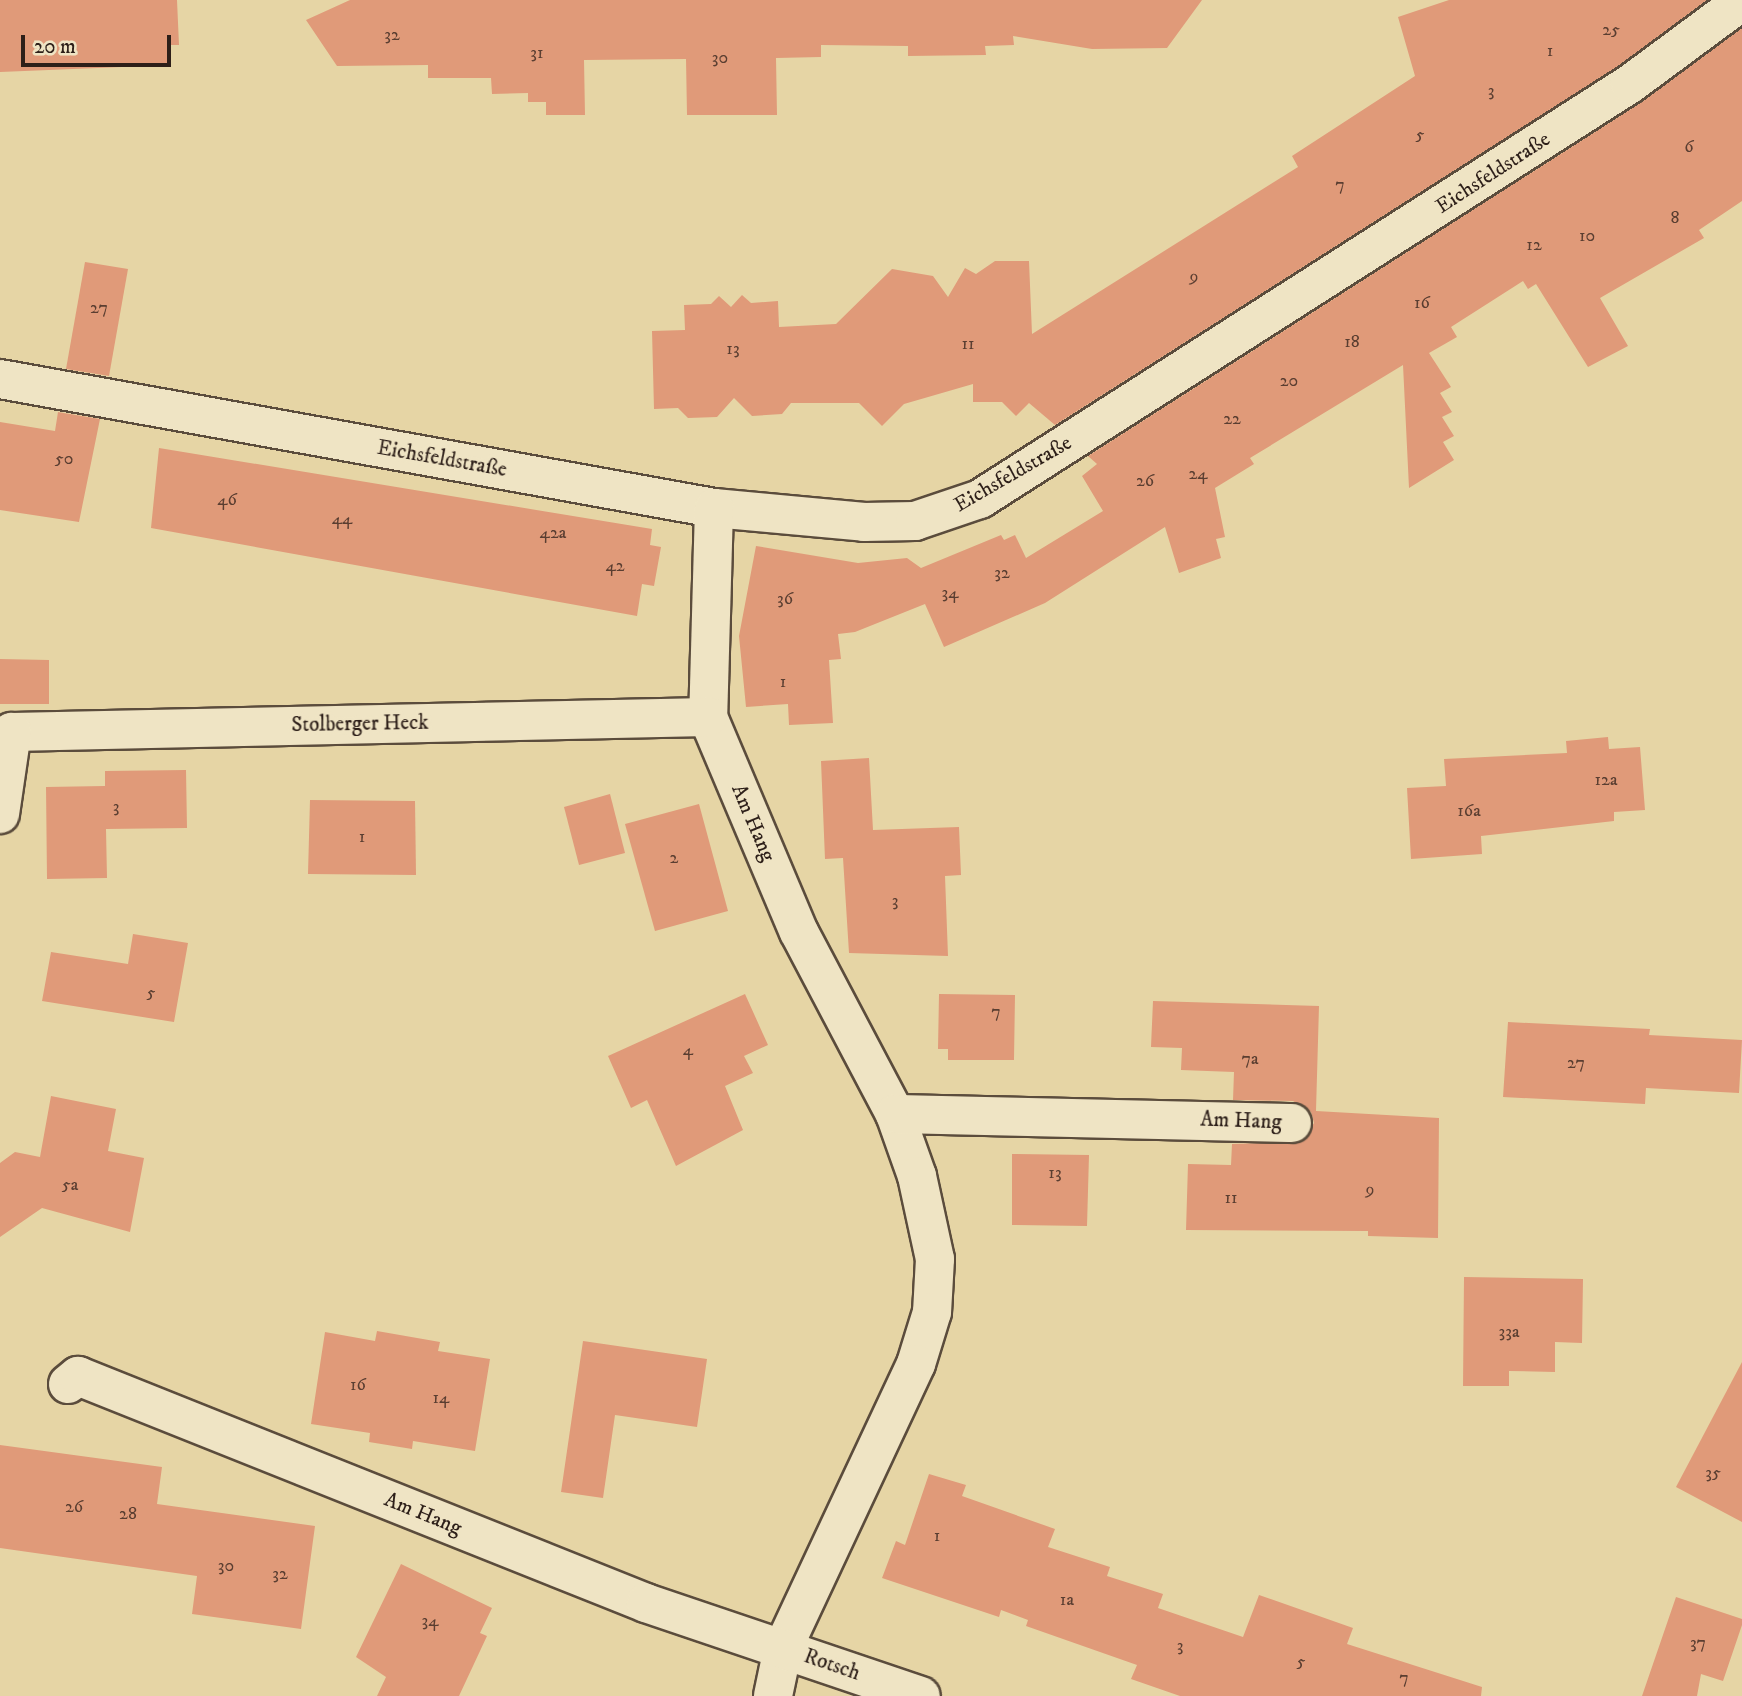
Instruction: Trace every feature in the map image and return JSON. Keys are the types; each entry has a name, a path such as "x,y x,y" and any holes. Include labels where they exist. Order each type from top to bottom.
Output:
{"street":[{"name":"Eichsfeldstraße","path":"0,379 714,508 864,522 915,521 980,499 1596,106 1742,1"},
{"name":"Am Hang","path":"714,508 708,717 799,932 895,1114 918,1176 935,1259 932,1312 916,1364 783,1648 773,1696"},
{"name":"Stolberger Heck","path":"0,814 6,735 708,717"},
{"name":"Am Hang","path":"895,1114 1292,1123"},
{"name":"Am Hang","path":"68,1384 78,1376 646,1603 783,1648"},
{"name":"Rotsch","path":"783,1648 921,1696"}],"building":[{"path":"0,0 177,0 179,45 170,45 171,65 0,72"},
{"path":"350,0 1202,0 1167,48 1092,49 1013,36 1014,45 985,46 986,55 908,56 908,46 821,45 821,57 776,58 777,115 687,115 686,59 584,60 585,115 546,115 546,102 528,102 528,93 492,94 491,78 428,78 428,65 337,66 306,20"},
{"path":"1449,0 1707,0 1618,66 1055,425 1029,403 1016,416 1002,402 973,402 973,384 904,404 882,426 859,403 791,403 782,414 752,416 734,398 717,417 688,418 678,408 654,409 652,331 685,330 684,305 711,304 719,296 731,307 742,295 751,303 778,301 779,327 836,324 892,269 933,276 948,297 965,268 976,274 995,261 1029,261 1032,334 1298,167 1292,156 1415,76 1398,17"},
{"path":"1742,28 1742,201 1699,230 1704,238 1600,298 1628,346 1588,367 1536,284 1528,289 1523,281 1451,327 1457,337 1429,353 1451,387 1440,393 1452,412 1442,417 1454,436 1443,442 1454,460 1409,488 1403,365 1250,458 1254,464 1215,488 1225,537 1216,539 1221,558 1179,573 1165,527 1045,603 944,647 925,604 855,632 838,634 841,659 829,660 833,723 789,725 788,704 746,707 739,636 756,546 858,563 907,558 921,568 1001,535 1004,540 1015,535 1026,558 1103,511 1082,476 1097,464 1088,456 1642,102"},
{"path":"85,262 128,269 109,376 66,369"},
{"path":"58,412 100,419 79,522 0,510 0,422 55,431"},
{"path":"159,448 652,529 650,545 661,547 654,586 642,584 637,616 151,528"},
{"path":"0,659 49,660 49,704 0,704"},
{"path":"1608,737 1609,749 1640,747 1645,810 1614,812 1614,821 1481,836 1482,854 1411,859 1407,788 1446,786 1444,759 1567,753 1566,741"},
{"path":"869,758 873,830 959,827 961,875 945,876 948,956 849,953 843,858 825,859 821,761"},
{"path":"186,770 187,828 106,829 107,878 47,879 46,787 105,786 105,771"},
{"path":"610,794 625,853 579,865 564,807"},
{"path":"310,800 415,801 416,875 308,874"},
{"path":"699,804 728,911 655,931 625,824"},
{"path":"133,934 188,943 174,1022 42,1001 51,952 128,964"},
{"path":"745,994 768,1045 744,1056 753,1073 725,1086 743,1130 676,1166 647,1100 631,1108 608,1056"},
{"path":"939,994 1015,995 1014,1060 948,1060 948,1049 938,1049"},
{"path":"1153,1001 1319,1006 1316,1111 1439,1118 1438,1238 1368,1236 1368,1231 1186,1230 1188,1164 1231,1165 1232,1144 1302,1142 1314,1123 1311,1112 1293,1101 1233,1100 1234,1072 1181,1070 1182,1048 1151,1047"},
{"path":"1508,1022 1650,1029 1649,1035 1742,1040 1739,1093 1646,1088 1645,1104 1503,1097"},
{"path":"51,1096 116,1109 108,1151 144,1158 130,1232 42,1208 0,1237 0,1163 15,1152 40,1157"},
{"path":"1012,1154 1089,1155 1087,1226 1012,1225"},
{"path":"1464,1277 1583,1279 1582,1343 1555,1342 1555,1372 1509,1371 1509,1386 1463,1386"},
{"path":"377,1331 440,1342 438,1351 490,1359 475,1451 413,1441 412,1449 369,1442 370,1433 311,1424 325,1332 375,1341"},
{"path":"583,1341 707,1359 697,1427 615,1415 603,1498 561,1492"},
{"path":"1742,1362 1742,1522 1676,1487"},
{"path":"0,1445 162,1467 157,1504 315,1526 301,1629 192,1614 197,1576 0,1548"},
{"path":"929,1474 966,1485 962,1496 1055,1529 1048,1547 1110,1567 1107,1576 1163,1594 1158,1608 1243,1637 1259,1595 1353,1628 1347,1644 1482,1687 1481,1696 1180,1696 1131,1679 1137,1665 1026,1626 1028,1620 1001,1610 999,1617 882,1578 896,1541 905,1545"},
{"path":"401,1564 492,1608 480,1633 487,1636 459,1696 377,1696 386,1677 356,1657"},
{"path":"1676,1597 1742,1619 1723,1681 1701,1674 1697,1696 1642,1696"}]}
